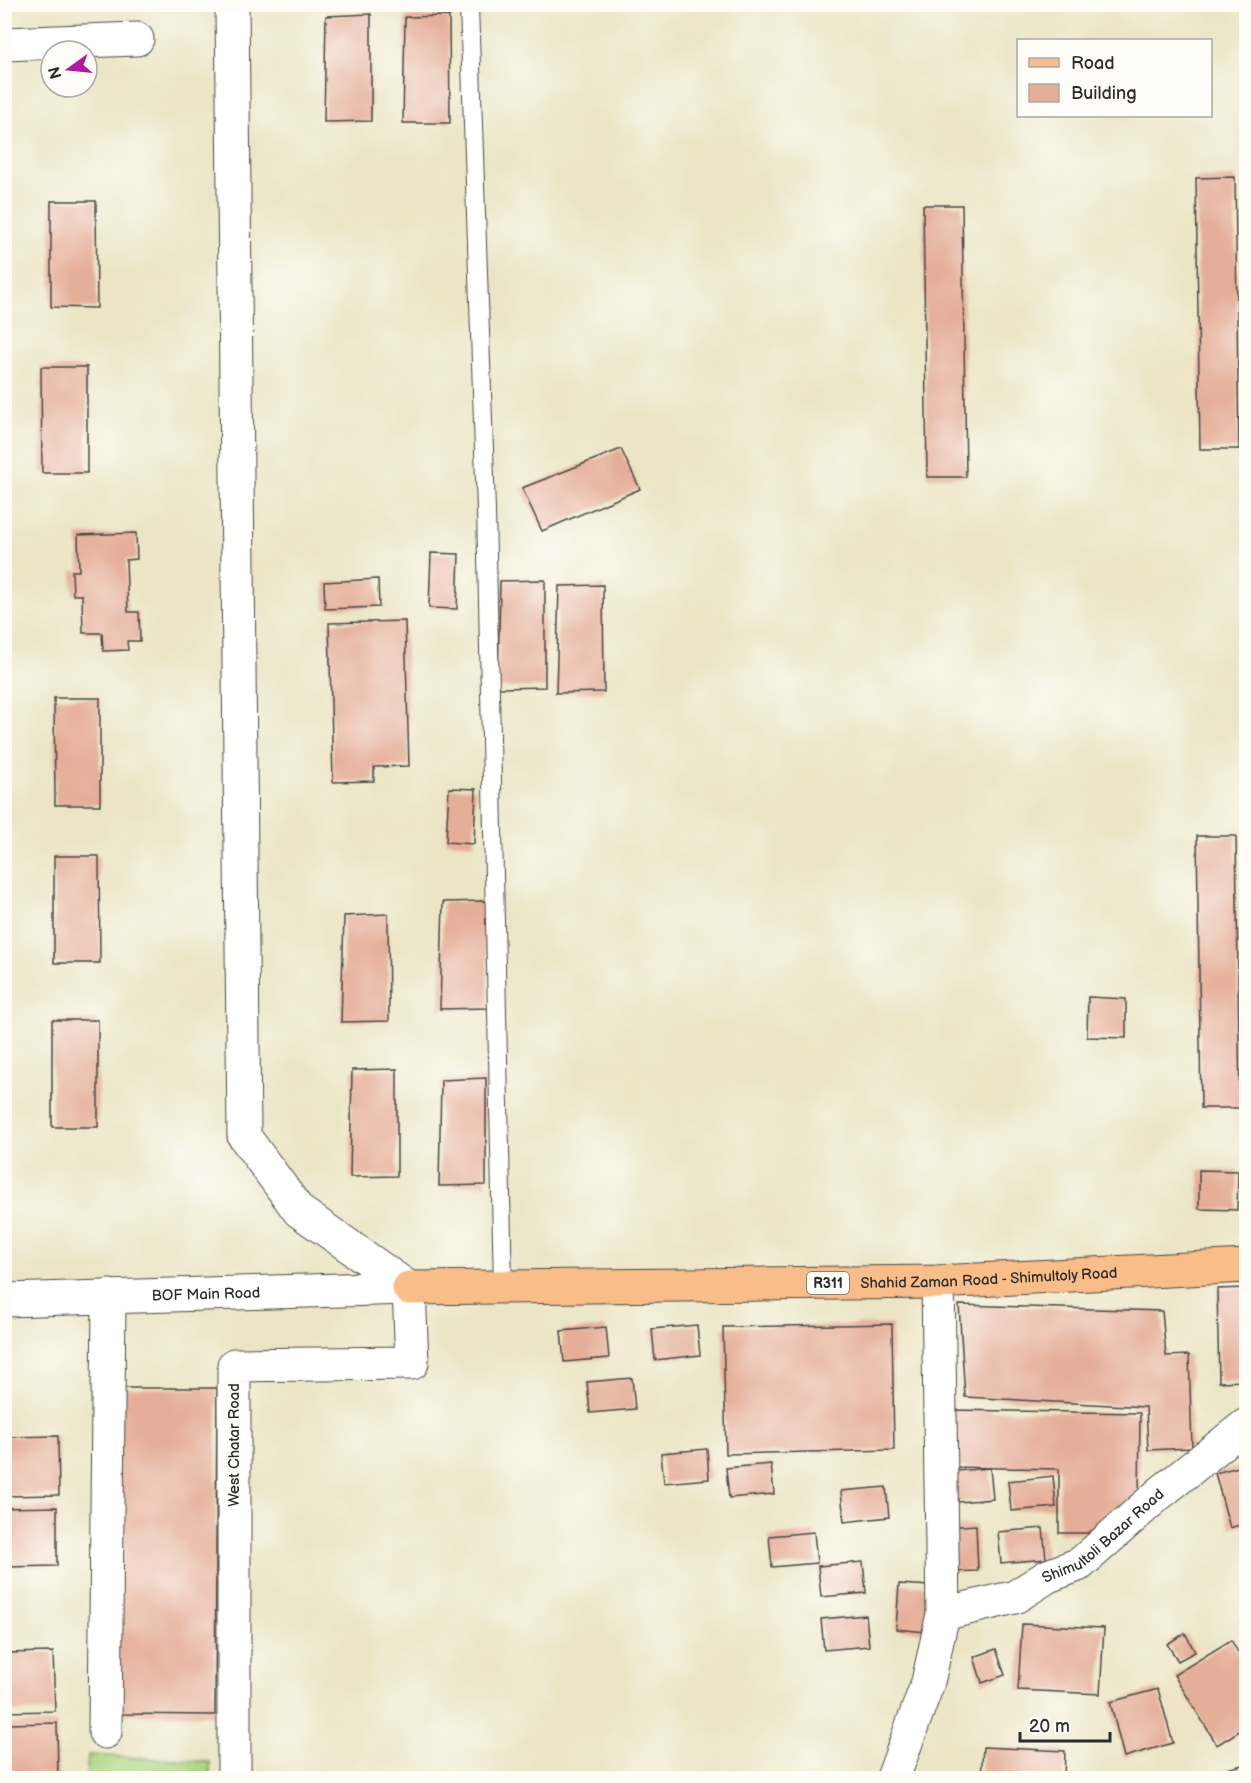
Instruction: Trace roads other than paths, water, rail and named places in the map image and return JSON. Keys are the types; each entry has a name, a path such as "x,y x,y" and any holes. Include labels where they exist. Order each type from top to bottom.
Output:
{"main road":[{"name":"Shahid Zaman Road - Shimultoly Road","path":"409,1288 938,1282 1246,1266"}],"street":[{"path":"232,4 244,1136 299,1211 409,1288"},
{"path":"4,44 137,39"},
{"path":"893,1779 928,1682 943,1614 938,1282"},
{"name":"BOF Main Road","path":"4,1300 409,1288"},
{"name":"West Chatar Road","path":"234,1779 234,1365 412,1362 409,1288"},
{"path":"105,1732 109,1296"},
{"name":"Shimultoli Bazar Road","path":"943,1614 1015,1597 1048,1576 1080,1564 1159,1494 1246,1425"}],"lane":[{"path":"467,4 469,6 486,510 502,1287"}]}
